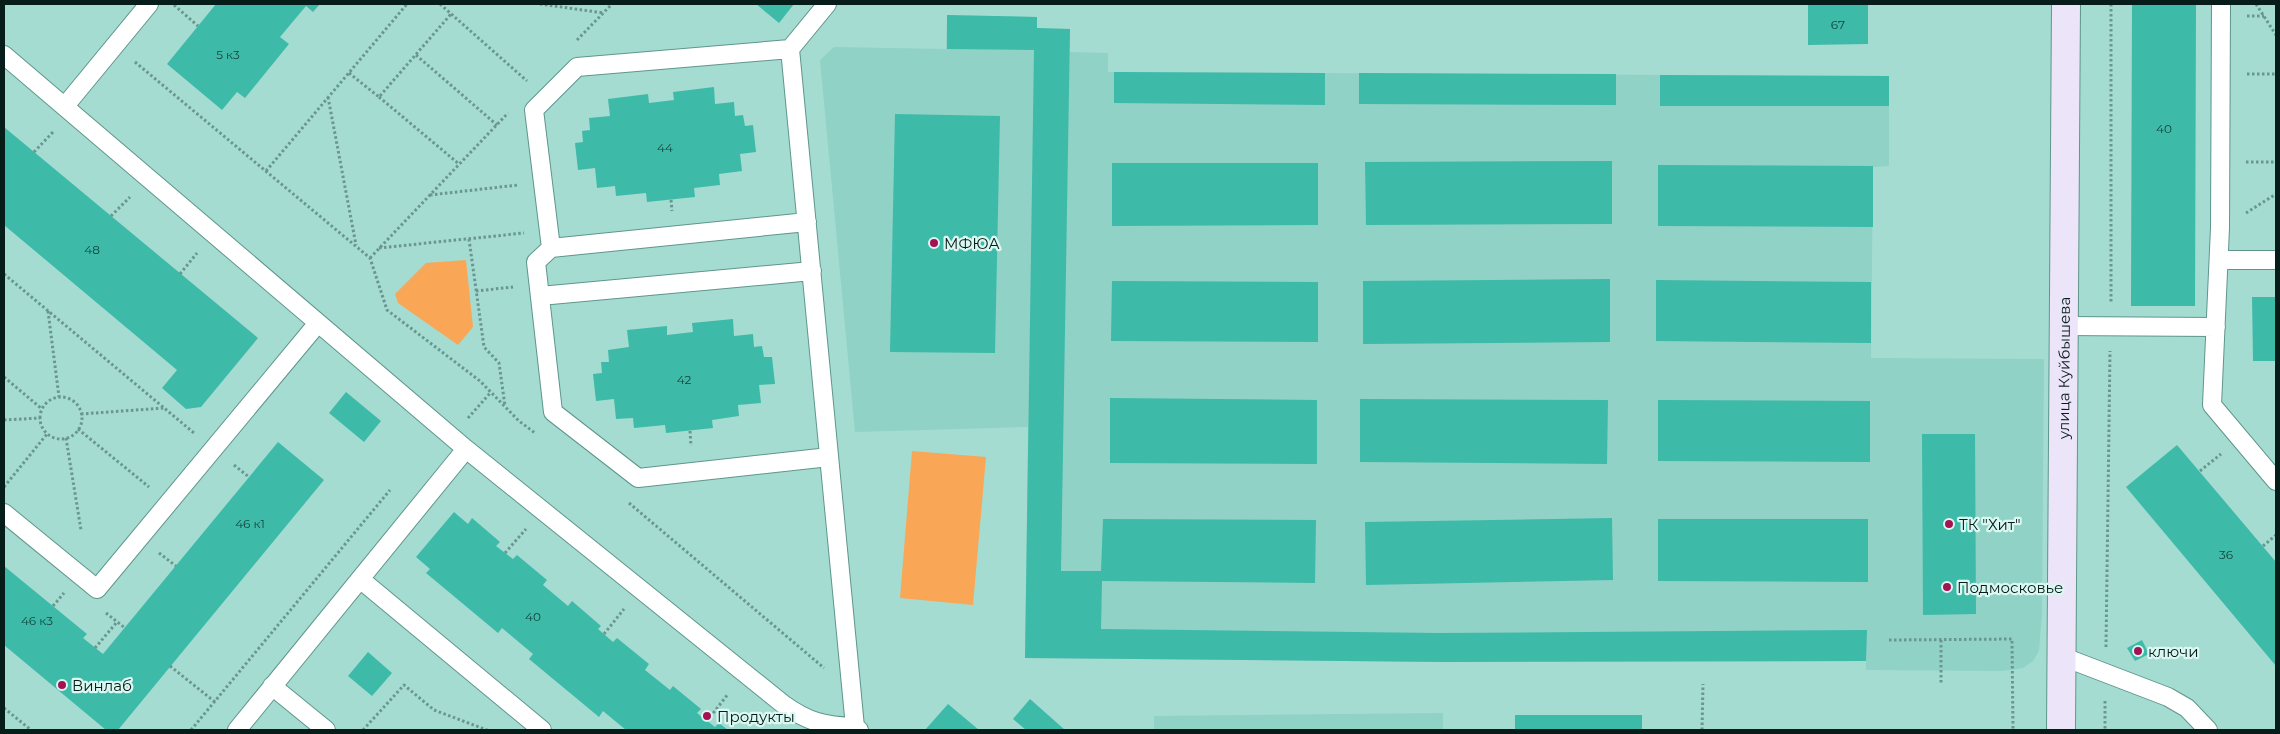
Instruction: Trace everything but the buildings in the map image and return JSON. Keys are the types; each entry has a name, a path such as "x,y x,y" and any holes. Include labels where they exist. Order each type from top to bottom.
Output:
{"main road":[{"name":"улица Куйбышева","path":"2061,730 2066,4"}],"lane":[{"path":"65,106 149,4"},
{"path":"4,55 466,449 744,673 801,717 815,723 857,729 790,49 827,4"},
{"path":"2221,4 2219,260 2212,405 2276,481"},
{"path":"790,49 577,67 534,110 550,239 536,262 553,412 638,478 830,457"},
{"path":"550,239 807,222"},
{"path":"2219,260 2276,260"},
{"path":"539,290 812,271"},
{"path":"4,514 97,589 318,323"},
{"path":"2063,326 2216,327"},
{"path":"237,730 466,449"},
{"path":"360,579 542,730"},
{"path":"2061,656 2168,697 2187,708 2208,730"},
{"path":"272,686 326,730"}],"path":[{"path":"172,4 198,26"},
{"path":"266,171 407,4"},
{"path":"440,4 534,86"},
{"path":"540,4 604,12"},
{"path":"572,46 612,4"},
{"path":"2105,730 2111,326 2111,4"},
{"path":"2256,4 2276,35"},
{"path":"379,98 451,14"},
{"path":"115,45 370,258 509,112"},
{"path":"416,55 497,125"},
{"path":"349,73 459,164"},
{"path":"328,97 356,246"},
{"path":"34,152 60,125"},
{"path":"429,196 543,181"},
{"path":"111,216 136,190"},
{"path":"378,248 469,239 550,239"},
{"path":"469,239 484,347 499,363 506,408"},
{"path":"180,274 203,246"},
{"path":"4,274 213,449"},
{"path":"476,291 539,290"},
{"path":"47,310 59,397"},
{"path":"4,377 42,409"},
{"path":"452,437 491,392"},
{"path":"59,397 73,400 81,414 78,430 66,438 54,438 47,434 41,424 42,409 48,401 59,397"},
{"path":"81,414 164,408"},
{"path":"4,420 40,418"},
{"path":"78,430 169,503"},
{"path":"4,488 47,434"},
{"path":"66,438 81,530"},
{"path":"191,730 390,490"},
{"path":"2263,546 2276,535"},
{"path":"604,634 640,589"},
{"path":"95,648 117,622"},
{"path":"1889,640 2012,639 2013,730"},
{"path":"1941,640 1941,683"},
{"path":"170,666 215,702"},
{"path":"707,721 744,673"},
{"path":"1702,730 1703,684"},
{"path":"363,730 404,685 434,710 487,730"},
{"path":"4,708 31,730"}],"shaded area":[{"path":"947,15 1037,17 1037,28 1070,29 1070,52 1108,53 1108,72 1889,76 1889,166 1873,167 1871,358 2044,359 2042,614 2039,651 2033,661 2023,668 2002,671 1866,670 1866,661 1444,662 1025,658 1028,427 855,432 820,60 834,47 946,49"},
{"path":"466,260 473,327 458,345 398,303 395,294 426,263"},
{"path":"912,451 986,457 973,605 900,598"},
{"path":"1443,713 1443,730 1154,730 1154,716"}],"place":[{"name":"МФЮА","path":"934,243"},
{"name":"ТК \"Хит\"","path":"1949,524"},
{"name":"Подмосковье","path":"1947,587"},
{"name":"ключи","path":"2138,651"},
{"name":"Винлаб","path":"62,685"},
{"name":"Продукты","path":"707,716"}]}
